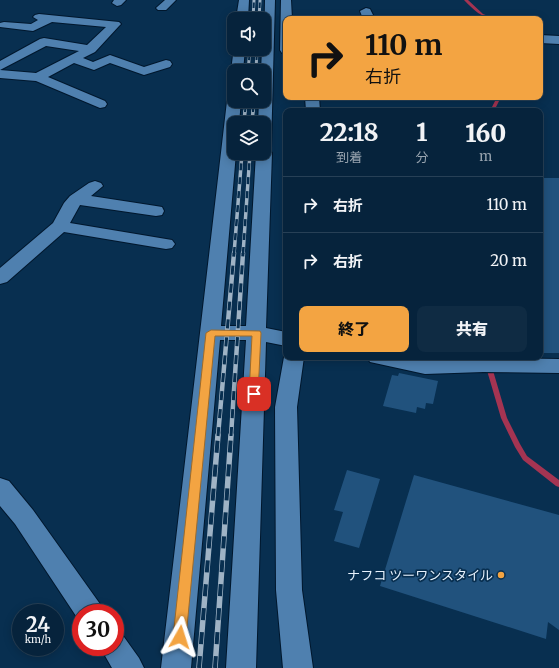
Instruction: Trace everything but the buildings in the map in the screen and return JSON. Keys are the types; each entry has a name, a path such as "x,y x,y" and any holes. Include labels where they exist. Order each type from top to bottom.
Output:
{"street":[{"path":"162,8 171,0"},
{"path":"243,12 244,0"},
{"path":"265,116 270,0"},
{"path":"286,0 286,16"},
{"path":"4,25 33,28 45,17 115,24 90,49 38,77"},
{"path":"543,39 559,40"},
{"path":"0,66 44,42 90,49"},
{"path":"73,59 94,66 110,59 144,71 166,64"},
{"path":"0,74 38,77 100,104"},
{"path":"176,668 233,108"},
{"path":"241,668 264,160"},
{"path":"0,278 60,226 72,203 95,186"},
{"path":"76,199 156,211"},
{"path":"60,226 166,244"},
{"path":"211,333 256,333 283,338"},
{"path":"294,360 286,415 289,590 298,668"},
{"path":"391,360 425,367 489,365 559,366"},
{"path":"0,488 24,517 84,604"},
{"path":"120,656 129,668"}],"waterway":[{"path":"466,0 485,16"},
{"path":"494,108 498,100"},
{"path":"487,360 504,418 517,445 525,458 559,484"}],"railway":[{"path":"253,12 254,0"},
{"path":"259,12 260,0"},
{"path":"249,56 249,64"},
{"path":"256,64 257,56"},
{"path":"245,108 245,112"},
{"path":"245,111 245,116"},
{"path":"253,111 253,116"},
{"path":"234,254 241,160"},
{"path":"243,254 250,160"},
{"path":"218,436 234,253"},
{"path":"231,436 243,253"},
{"path":"199,668 218,435"},
{"path":"215,668 231,435"}],"place":[{"name":"ナフコ ツーワンスタイル","path":"501,575"}],"route":[{"path":"180,637 211,333 256,333 254,394"}]}
